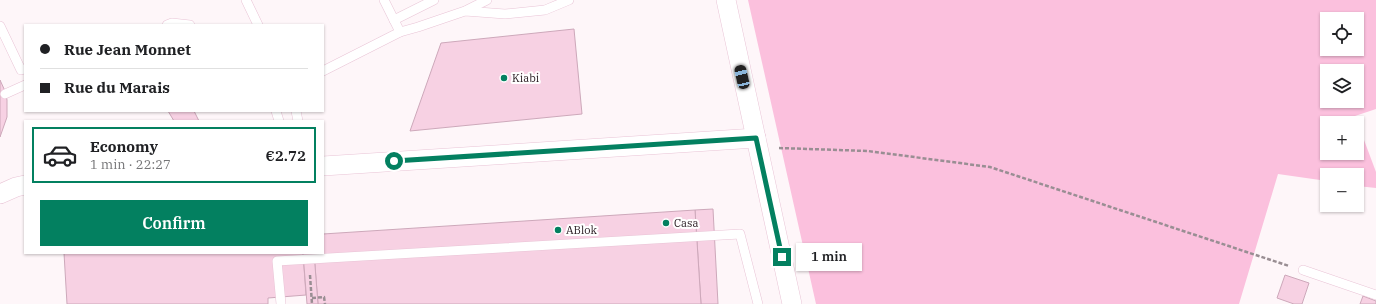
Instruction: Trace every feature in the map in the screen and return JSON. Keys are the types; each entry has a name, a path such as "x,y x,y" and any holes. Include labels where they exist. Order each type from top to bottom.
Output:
{"street":[{"path":"726,0 792,304"},
{"path":"324,166 757,143"},
{"path":"0,194 24,185"}],"lane":[{"path":"246,0 258,24"},
{"path":"384,0 400,32"},
{"path":"394,20 434,0"},
{"path":"324,70 400,32 465,11 487,0"},
{"path":"465,11 505,14 545,10 569,0"},
{"path":"170,24 181,24"},
{"path":"0,26 21,70 24,70"},
{"path":"5,94 24,85"},
{"path":"280,304 277,261 740,234 758,304"},
{"path":"1303,270 1376,295"}],"path":[{"path":"757,143 868,151 990,167 1303,270"},
{"path":"312,304 312,298 324,297 325,304"}],"shaded area":[{"path":"748,0 1376,0 1376,109 1355,116 1320,116 1320,160 1364,160 1364,140 1376,172 1376,188 1364,187 1364,168 1320,168 1320,180 1278,174 1239,304 816,304"}],"building":[{"name":"Kiabi","path":"574,29 582,114 410,131 441,43"},
{"path":"0,80 7,100 7,117 0,137"},
{"path":"169,112 194,112 198,120 173,120"},
{"path":"713,209 718,304 701,304 695,210"},
{"path":"695,210 701,304 318,304 314,254 324,254 324,234"},
{"path":"64,254 303,254 306,295 268,298 268,304 67,304"},
{"path":"303,254 314,254 318,304 307,304"},
{"path":"1285,275 1309,283 1302,304 1294,304 1277,298"},
{"path":"1363,296 1376,301 1376,304 1360,304"}],"place":[{"name":"Kiabi","path":"504,78"},
{"name":"Casa","path":"666,223"},
{"name":"ABlok","path":"558,230"}],"route":[{"path":"394,161 756,138 782,257"}]}
